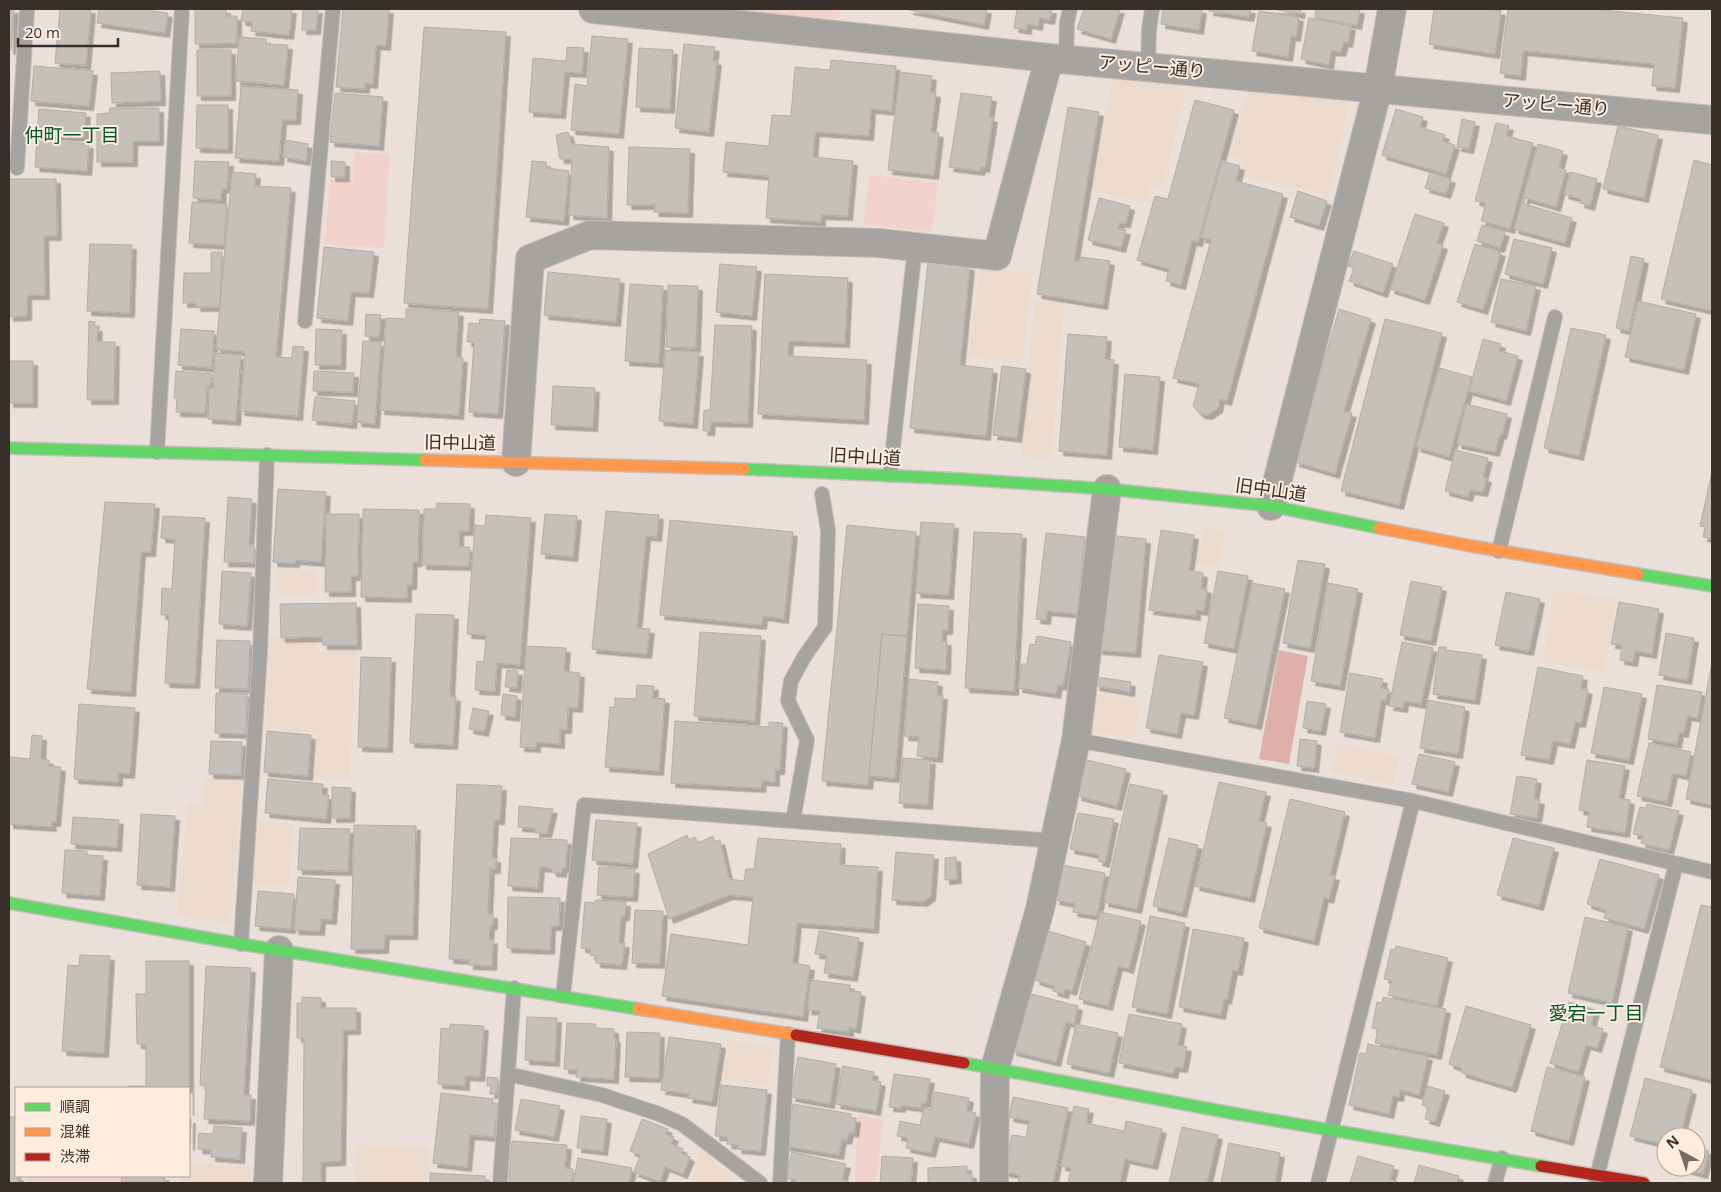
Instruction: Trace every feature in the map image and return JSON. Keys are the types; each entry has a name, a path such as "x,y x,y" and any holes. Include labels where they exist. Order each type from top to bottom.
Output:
{"main road":[{"name":"旧中山道","path":"9,448 737,468 890,475 1107,489 1271,506 1499,551 1712,586"},
{"path":"9,903 241,944 994,1068 1238,1114 1502,1158 1596,1179 1644,1183"}],"street":[{"name":"アッピー通り","path":"593,9 1057,58 1712,120"},
{"path":"1271,506 1378,88 1392,9"},
{"path":"516,462 530,259 590,236 879,243 997,256 1057,58"},
{"path":"994,1183 994,1068 1040,909 1076,740 1107,489"},
{"path":"268,1183 279,950"}],"lane":[{"path":"17,168 27,9"},
{"path":"157,452 182,9"},
{"path":"305,321 333,9"},
{"path":"1057,58 1070,9"},
{"path":"1148,66 1149,30 1152,9"},
{"path":"890,475 916,247"},
{"path":"1499,551 1555,317"},
{"path":"241,944 260,653 267,455"},
{"path":"793,821 807,740 788,701 791,681 804,657 825,627 828,531 822,494"},
{"path":"1076,740 1413,801 1712,872"},
{"path":"1318,1183 1413,801"},
{"path":"563,996 584,804 1054,841"},
{"path":"1596,1179 1676,864"},
{"path":"500,1183 514,988"},
{"path":"780,1183 788,1034"},
{"path":"508,1074 602,1095 659,1114 682,1124 760,1183"},
{"path":"1495,1183 1502,1158"}],"shaded area":[{"path":"747,9 840,9 839,19 747,12"},
{"path":"1113,75 1188,78 1163,188 1151,185 1147,203 1092,191"},
{"path":"1249,89 1350,98 1330,195 1239,176 1244,160 1229,157"},
{"path":"355,152 390,155 384,248 325,244 330,180 353,181"},
{"path":"870,175 938,183 932,232 863,224"},
{"path":"980,268 1032,274 1022,363 969,357"},
{"path":"1035,300 1064,302 1051,459 1021,456"},
{"path":"1204,528 1226,532 1219,567 1197,563"},
{"path":"277,569 317,570 316,595 276,594"},
{"path":"1554,590 1616,599 1605,671 1543,662"},
{"path":"270,638 319,641 320,652 356,651 349,779 315,778 317,733 265,730"},
{"path":"1279,650 1308,656 1289,764 1259,759"},
{"path":"1095,694 1140,701 1134,738 1089,731"},
{"path":"1338,743 1399,757 1393,785 1331,771"},
{"path":"204,778 242,781 230,924 177,916 188,804 203,805"},
{"path":"257,821 294,824 289,887 251,884"},
{"path":"730,1041 773,1047 767,1086 724,1079"},
{"path":"859,1114 883,1121 876,1183 855,1183"},
{"path":"356,1145 429,1148 427,1183 354,1183"},
{"path":"700,1148 737,1183 692,1183"},
{"path":"190,1164 250,1165 250,1183 181,1183 181,1177 190,1177"},
{"path":"26,1177 121,1177 121,1183 26,1183"}],"building":[{"path":"9,9 14,9 11,50 9,50"},
{"path":"60,9 91,9 86,65 55,63"},
{"path":"99,9 152,9 152,11 168,13 165,33 97,23"},
{"path":"195,9 226,9 226,16 237,16 237,43 195,44"},
{"path":"243,9 292,9 289,35 251,31 252,22 241,21"},
{"path":"303,9 318,9 316,30 302,30"},
{"path":"343,9 389,9 386,46 376,45 373,84 365,83 365,89 336,87"},
{"path":"909,9 987,9 984,25"},
{"path":"1017,9 1052,9 1050,20 1039,18 1038,26 1027,24 1027,30 1014,28"},
{"path":"1084,9 1120,9 1111,39 1077,29"},
{"path":"1163,9 1202,9 1199,30 1161,24"},
{"path":"1209,9 1251,9 1249,17 1209,11"},
{"path":"1273,9 1301,9 1300,14"},
{"path":"1316,9 1360,9 1357,25 1315,18"},
{"path":"1434,9 1486,9 1501,11 1495,54 1429,44"},
{"path":"1508,9 1592,9 1683,18 1675,88 1652,86 1654,64 1523,51 1521,76 1500,73"},
{"path":"1259,11 1299,17 1296,37 1291,36 1288,57 1252,51"},
{"path":"1309,18 1351,26 1348,43 1344,42 1341,52 1331,51 1329,65 1301,59"},
{"path":"424,27 506,32 488,309 404,303"},
{"path":"592,36 628,39 619,134 571,130 575,84 587,86"},
{"path":"239,37 266,39 266,44 288,45 284,85 236,81"},
{"path":"684,44 715,47 713,60 717,61 709,132 675,128"},
{"path":"567,47 584,48 582,73 565,72 561,114 529,112 533,58 566,61"},
{"path":"639,48 673,50 670,109 636,107"},
{"path":"197,50 231,50 231,96 197,96"},
{"path":"831,60 896,66 892,111 871,109 869,136 815,132 813,157 853,161 848,216 821,215 821,222 766,218 769,176 723,172 726,142 769,146 772,115 791,116 795,67 830,70"},
{"path":"34,66 93,71 89,106 31,101"},
{"path":"160,71 161,101 112,103 111,73"},
{"path":"900,72 932,76 930,92 936,93 931,132 939,133 934,175 888,170"},
{"path":"241,86 298,90 296,120 282,120 279,161 235,158"},
{"path":"335,93 383,97 379,146 330,142"},
{"path":"961,93 992,97 989,117 993,118 985,168 981,167 980,171 949,167"},
{"path":"1195,100 1234,110 1198,242 1192,241 1181,285 1166,281 1169,269 1137,260 1155,196 1168,199"},
{"path":"197,105 228,105 228,149 196,148"},
{"path":"1068,107 1099,112 1074,261 1081,262 1081,257 1110,261 1103,305 1037,294"},
{"path":"110,108 159,108 159,141 133,141 133,162 97,162 97,114 109,113"},
{"path":"39,109 86,113 84,137 37,135"},
{"path":"1396,109 1423,117 1420,127 1445,135 1442,141 1455,145 1446,174 1382,155"},
{"path":"1462,119 1475,122 1469,149 1457,147"},
{"path":"1496,123 1509,126 1506,136 1533,143 1510,229 1481,221 1486,203 1475,201"},
{"path":"1618,126 1658,135 1644,198 1603,189"},
{"path":"568,132 572,144 609,147 607,218 569,215 572,159 560,159 556,135"},
{"path":"37,140 89,144 87,171 35,167"},
{"path":"285,140 308,144 306,161 283,157"},
{"path":"1538,144 1563,151 1559,167 1566,170 1556,207 1525,198 1524,204 1572,218 1565,243 1514,229"},
{"path":"629,147 690,149 688,213 654,212 655,205 627,205"},
{"path":"1694,160 1712,165 1712,311 1661,299"},
{"path":"195,161 229,162 227,189 222,188 221,200 193,198"},
{"path":"331,161 345,162 345,177 331,177"},
{"path":"532,161 546,162 546,168 569,171 564,221 526,217"},
{"path":"1222,161 1240,166 1236,181 1283,194 1227,401 1220,399 1218,408 1208,415 1200,414 1193,406 1199,384 1173,378 1211,240 1201,238"},
{"path":"232,172 256,174 255,186 291,188 276,357 292,358 293,346 304,347 298,416 240,411 245,352 216,349"},
{"path":"1430,172 1451,179 1446,194 1425,188"},
{"path":"1570,172 1597,179 1590,206 1580,203 1581,199 1564,194"},
{"path":"9,179 56,179 57,236 44,236 45,295 27,295 27,316 9,317"},
{"path":"1298,191 1327,201 1319,226 1290,217"},
{"path":"1099,198 1130,206 1126,223 1119,223 1118,229 1126,230 1121,248 1088,240"},
{"path":"192,202 227,204 224,245 189,243"},
{"path":"1415,214 1444,223 1437,243 1443,245 1425,300 1390,289"},
{"path":"1482,225 1505,232 1500,248 1477,241"},
{"path":"1514,239 1552,248 1543,284 1505,274"},
{"path":"90,244 132,245 130,313 87,311"},
{"path":"1475,244 1501,252 1483,310 1457,302"},
{"path":"324,247 374,252 369,293 351,292 348,321 317,318"},
{"path":"1354,251 1393,264 1383,293 1349,281 1354,268 1348,266"},
{"path":"211,252 222,252 220,307 196,307 197,303 183,303 184,273 211,273"},
{"path":"1631,256 1644,259 1629,331 1616,328"},
{"path":"928,262 970,266 960,365 993,369 986,436 910,428"},
{"path":"720,264 757,267 752,316 716,312"},
{"path":"548,272 620,279 616,322 544,315"},
{"path":"765,274 848,278 845,343 789,341 788,356 867,360 864,420 758,414"},
{"path":"1501,279 1536,286 1526,331 1491,322"},
{"path":"630,284 663,286 659,363 625,361"},
{"path":"668,285 698,286 696,348 666,347"},
{"path":"1638,301 1696,314 1684,370 1625,357"},
{"path":"406,309 459,312 456,357 463,358 459,415 380,410 386,318 406,319"},
{"path":"1339,309 1371,319 1344,411 1352,413 1335,474 1295,462"},
{"path":"366,314 381,315 379,337 365,336"},
{"path":"480,319 505,321 498,414 469,412 474,342 467,342 469,323 479,324"},
{"path":"1385,319 1442,333 1399,505 1341,491"},
{"path":"89,321 95,322 94,327 98,327 97,342 115,342 114,400 87,400"},
{"path":"715,325 752,326 748,423 711,422 710,431 703,431 704,410 710,410"},
{"path":"1571,328 1606,335 1579,456 1544,448"},
{"path":"181,329 214,331 212,368 178,365"},
{"path":"316,329 342,330 341,365 315,365"},
{"path":"1068,334 1107,337 1105,359 1114,360 1107,455 1059,451"},
{"path":"1483,339 1501,344 1499,351 1518,356 1506,401 1469,391"},
{"path":"363,341 381,342 375,424 357,422"},
{"path":"665,350 699,352 693,424 659,421"},
{"path":"215,353 241,355 236,421 208,419 209,388 213,388"},
{"path":"9,361 33,361 33,403 9,403"},
{"path":"1002,366 1026,369 1017,438 993,435"},
{"path":"1439,368 1472,377 1449,457 1416,447"},
{"path":"176,371 212,374 210,386 207,386 205,413 176,412 177,398 174,398"},
{"path":"314,371 354,373 353,392 313,391"},
{"path":"1125,374 1160,377 1153,450 1119,447"},
{"path":"553,386 595,388 593,427 551,425"},
{"path":"315,397 355,401 352,424 312,420"},
{"path":"1466,404 1507,414 1502,435 1500,434 1495,452 1457,444"},
{"path":"1455,450 1488,458 1483,477 1487,478 1483,492 1470,490 1468,497 1445,491"},
{"path":"1712,472 1712,539 1703,537 1705,527 1700,526"},
{"path":"278,489 326,492 321,562 295,560 295,563 273,562"},
{"path":"228,497 252,499 249,545 254,545 254,563 224,562"},
{"path":"105,502 155,504 151,552 141,552 131,692 87,689"},
{"path":"437,503 470,504 469,531 459,531 459,547 470,547 469,566 422,565 424,509 436,509"},
{"path":"363,509 419,510 418,562 413,562 412,585 407,585 407,598 361,597"},
{"path":"606,511 659,515 657,537 646,536 637,628 650,629 647,654 592,649"},
{"path":"326,514 359,514 358,576 351,576 351,592 325,592"},
{"path":"545,514 577,516 573,557 541,554"},
{"path":"486,515 531,518 520,665 497,663 495,691 475,690 477,661 484,662 486,635 467,634 475,525 485,526"},
{"path":"163,516 205,518 195,684 165,683 169,615 161,615 162,588 172,589 175,539 161,538"},
{"path":"670,520 793,532 784,619 763,616 762,625 660,615"},
{"path":"921,522 954,524 949,595 916,593"},
{"path":"847,525 916,532 907,636 882,634 868,785 822,781"},
{"path":"1161,530 1194,535 1189,570 1203,573 1201,588 1207,589 1204,611 1196,610 1196,616 1149,610"},
{"path":"974,532 1022,534 1014,691 965,688"},
{"path":"1046,533 1085,537 1077,614 1047,611 1046,620 1036,619"},
{"path":"1108,535 1146,539 1136,653 1098,650"},
{"path":"1298,560 1325,564 1310,648 1283,643"},
{"path":"222,571 251,573 247,626 219,624"},
{"path":"1218,571 1248,576 1234,649 1204,643"},
{"path":"1411,581 1442,587 1431,641 1400,635"},
{"path":"1252,583 1285,589 1257,725 1224,718"},
{"path":"1328,583 1358,589 1340,686 1311,681"},
{"path":"1506,592 1540,599 1529,651 1495,645"},
{"path":"1619,602 1659,609 1652,654 1635,651 1633,662 1620,660 1622,645 1611,644"},
{"path":"356,603 357,645 323,645 322,637 281,638 280,604"},
{"path":"918,604 949,606 948,630 942,630 942,641 947,641 946,670 915,668"},
{"path":"416,614 454,615 450,696 456,697 453,745 410,743"},
{"path":"700,632 761,636 755,721 694,716"},
{"path":"1666,633 1694,638 1687,680 1659,675"},
{"path":"882,634 907,636 895,778 869,776"},
{"path":"1037,636 1071,642 1063,686 1058,685 1056,694 1018,688 1022,664 1027,664 1030,644 1035,645"},
{"path":"217,640 250,641 248,689 215,688"},
{"path":"1402,642 1433,648 1421,704 1404,701 1403,708 1389,706"},
{"path":"526,646 566,648 564,671 580,673 578,708 568,707 567,729 560,729 560,744 536,742 536,748 520,747"},
{"path":"1439,647 1446,647 1446,650 1482,655 1475,700 1433,694"},
{"path":"1159,655 1203,662 1194,715 1181,713 1177,734 1146,728"},
{"path":"361,657 391,658 388,748 358,747"},
{"path":"1712,663 1712,805 1686,799"},
{"path":"1538,667 1583,676 1581,688 1588,690 1581,723 1575,722 1570,744 1553,741 1549,760 1521,755"},
{"path":"507,670 518,671 517,688 505,687"},
{"path":"1350,673 1383,679 1381,688 1389,689 1386,701 1381,700 1375,738 1340,732"},
{"path":"1097,677 1131,682 1130,692 1095,686"},
{"path":"909,679 938,682 937,695 943,695 938,758 917,756 919,737 904,736"},
{"path":"637,685 654,686 653,698 665,699 659,771 605,767 610,707 615,707 615,698 636,699"},
{"path":"1657,685 1702,692 1698,718 1687,716 1684,733 1679,732 1677,744 1648,739"},
{"path":"1604,687 1642,694 1629,760 1591,753"},
{"path":"216,693 247,693 246,734 215,733"},
{"path":"503,694 517,696 515,717 501,715"},
{"path":"1428,700 1465,707 1458,754 1420,748"},
{"path":"1307,701 1326,704 1321,731 1303,728"},
{"path":"79,704 135,708 130,774 118,773 118,782 74,779"},
{"path":"473,708 489,711 484,732 469,729"},
{"path":"675,721 769,727 769,722 783,723 780,770 775,770 775,782 762,781 761,788 671,783"},
{"path":"267,731 311,735 308,776 264,772"},
{"path":"32,735 42,736 41,759 49,760 49,766 61,767 56,822 51,822 52,827 9,824 9,757 30,759"},
{"path":"1300,739 1317,741 1314,768 1297,766"},
{"path":"211,741 242,742 241,775 209,774"},
{"path":"1649,743 1691,752 1686,776 1673,773 1667,802 1637,796"},
{"path":"1419,754 1455,762 1448,792 1412,784"},
{"path":"903,758 931,760 928,805 899,803"},
{"path":"1086,760 1126,769 1117,806 1077,796"},
{"path":"1587,760 1625,766 1619,798 1630,800 1625,833 1587,827 1589,812 1579,810"},
{"path":"1517,776 1537,779 1534,799 1540,800 1537,818 1510,814"},
{"path":"268,779 323,784 322,795 329,795 326,819 265,813"},
{"path":"1219,782 1266,792 1259,821 1267,823 1250,898 1195,886"},
{"path":"457,784 502,786 500,820 494,820 492,858 496,858 496,869 490,869 488,914 493,914 493,925 490,925 489,940 493,939 492,966 469,965 469,960 449,959"},
{"path":"1130,784 1163,791 1137,909 1104,902"},
{"path":"332,787 351,788 350,818 332,818"},
{"path":"1290,799 1345,812 1330,875 1335,876 1329,899 1324,897 1314,941 1259,928"},
{"path":"1647,804 1679,811 1669,850 1641,843 1643,836 1633,834 1640,807 1646,808"},
{"path":"519,806 553,809 547,833 535,833 535,828 518,827"},
{"path":"1078,813 1114,819 1105,863 1098,861 1099,855 1070,849"},
{"path":"141,814 175,816 170,887 137,885"},
{"path":"73,817 119,820 117,847 71,844"},
{"path":"596,820 637,823 633,864 592,860"},
{"path":"354,825 416,826 413,935 385,935 384,949 351,949"},
{"path":"300,828 350,829 348,871 298,870"},
{"path":"687,835 689,840 695,837 698,843 713,836 715,842 720,840 729,879 744,881 746,869 754,869 758,838 841,844 840,865 878,867 874,929 797,923 793,963 810,966 803,1017 662,996 671,934 748,945 753,897 729,895 669,919 648,854"},
{"path":"511,838 567,840 566,868 562,868 562,873 552,872 551,868 540,867 538,888 508,886"},
{"path":"1169,838 1198,845 1182,913 1153,906"},
{"path":"1513,838 1554,848 1539,906 1497,895"},
{"path":"65,850 87,851 87,855 103,856 100,896 62,893"},
{"path":"896,852 934,855 931,896 923,902 892,900"},
{"path":"956,857 957,879 945,880 945,858"},
{"path":"1600,859 1659,875 1644,929 1604,918 1606,910 1587,904"},
{"path":"1062,865 1105,873 1097,916 1073,912 1075,904 1055,900"},
{"path":"599,867 635,869 633,897 597,895"},
{"path":"298,877 335,880 332,920 321,919 320,931 294,930"},
{"path":"258,891 294,894 291,929 255,926"},
{"path":"508,897 560,898 559,926 551,926 550,950 507,948"},
{"path":"596,900 626,902 625,916 621,917 619,943 625,943 622,965 596,963 596,956 590,955 591,949 581,948 585,902 595,903"},
{"path":"1701,905 1712,907 1712,1080 1660,1067"},
{"path":"635,910 663,911 660,964 632,963"},
{"path":"1100,912 1141,921 1129,969 1118,966 1108,1006 1079,999"},
{"path":"1150,916 1185,923 1167,1014 1132,1007"},
{"path":"1585,917 1628,927 1612,1003 1568,993"},
{"path":"1193,929 1244,938 1238,971 1233,970 1227,1000 1224,999 1221,1015 1179,1007"},
{"path":"819,931 859,938 853,977 824,973 827,955 815,954"},
{"path":"1048,931 1086,942 1072,991 1065,989 1064,994 1053,991 1054,986 1035,980"},
{"path":"1396,946 1448,958 1437,1006 1388,995 1392,981 1384,979 1391,949 1395,950"},
{"path":"80,955 110,956 104,1053 62,1051 68,965 79,966"},
{"path":"146,961 189,961 189,1087 128,1087 146,1086 146,1045 137,1044 136,994 146,994"},
{"path":"206,966 251,968 244,1095 251,1095 250,1121 204,1119 206,1086 200,1085"},
{"path":"811,980 850,985 850,991 861,992 856,1029 849,1027 849,1032 817,1028 820,1011 807,1010"},
{"path":"1027,993 1078,1006 1074,1024 1066,1022 1056,1062 1012,1051"},
{"path":"302,997 321,998 321,1008 356,1008 356,1030 343,1030 341,1161 321,1162 321,1183 303,1183 304,1038 297,1038 297,1003 302,1003"},
{"path":"1383,997 1446,1009 1437,1055 1375,1043 1378,1029 1372,1028 1377,1002 1382,1003"},
{"path":"1569,1002 1595,1010 1591,1025 1603,1029 1597,1048 1586,1045 1578,1072 1550,1063"},
{"path":"1466,1006 1531,1025 1512,1088 1462,1073 1461,1068 1449,1064"},
{"path":"1129,1014 1182,1024 1178,1045 1187,1047 1183,1068 1175,1067 1173,1074 1119,1063"},
{"path":"527,1017 557,1018 555,1062 525,1060"},
{"path":"567,1023 596,1024 595,1028 614,1029 614,1038 616,1038 614,1079 576,1077 577,1070 564,1069"},
{"path":"450,1024 484,1026 480,1077 465,1076 465,1086 438,1084 441,1028 450,1029"},
{"path":"1076,1024 1118,1033 1109,1073 1067,1064"},
{"path":"627,1032 660,1033 659,1078 625,1077"},
{"path":"669,1037 721,1044 712,1102 688,1098 689,1094 661,1090"},
{"path":"1368,1044 1428,1056 1419,1095 1400,1090 1399,1097 1393,1096 1389,1114 1349,1105 1360,1053 1366,1054"},
{"path":"798,1057 836,1064 830,1104 791,1097"},
{"path":"843,1066 874,1072 872,1080 881,1082 876,1111 836,1104"},
{"path":"1547,1067 1585,1077 1569,1141 1531,1131"},
{"path":"894,1074 930,1079 926,1103 922,1103 921,1108 901,1105 901,1108 889,1107"},
{"path":"487,1077 498,1078 497,1094 490,1094 491,1086 487,1086"},
{"path":"1645,1078 1692,1090 1683,1127 1656,1127 1656,1142 1630,1136"},
{"path":"721,1085 767,1090 761,1151 737,1149 738,1145 727,1144 728,1137 715,1136"},
{"path":"1427,1086 1445,1091 1435,1122 1425,1119 1428,1107 1422,1105"},
{"path":"935,1092 969,1098 967,1111 976,1113 969,1144 935,1137 931,1153 906,1148 908,1138 897,1136 900,1121 920,1125 924,1108 931,1110"},
{"path":"441,1093 493,1099 493,1104 498,1104 494,1137 470,1135 467,1167 433,1163"},
{"path":"1013,1097 1068,1108 1053,1183 1018,1182 1020,1175 1004,1172 1012,1135 1026,1137 1029,1121 1009,1117"},
{"path":"521,1099 560,1106 554,1137 515,1130"},
{"path":"793,1104 851,1114 851,1118 856,1118 854,1133 849,1132 847,1140 842,1139 839,1155 785,1146"},
{"path":"1074,1106 1089,1109 1086,1123 1124,1131 1126,1121 1162,1129 1153,1165 1125,1159 1120,1183 1068,1183 1071,1168 1061,1166"},
{"path":"581,1116 607,1119 603,1151 577,1148"},
{"path":"9,1117 15,1117 15,1177 19,1177 18,1183 9,1183"},
{"path":"642,1119 668,1129 666,1134 674,1137 671,1144 683,1149 681,1153 690,1157 683,1174 665,1167 660,1182 634,1172 640,1155 630,1151"},
{"path":"214,1126 242,1128 240,1159 211,1157 211,1150 198,1149 199,1133 213,1134"},
{"path":"1182,1127 1218,1135 1207,1183 1169,1183"},
{"path":"512,1141 567,1145 565,1168 573,1169 572,1183 509,1183"},
{"path":"1229,1143 1280,1153 1275,1183 1221,1183"},
{"path":"1706,1150 1709,1151 1706,1162"},
{"path":"792,1152 846,1164 842,1180 849,1182 795,1183 796,1180 786,1178"},
{"path":"882,1156 913,1158 911,1183 880,1183"},
{"path":"1358,1156 1394,1166 1390,1179 1400,1183 1350,1183"},
{"path":"578,1158 632,1168 629,1183 573,1183"},
{"path":"1419,1165 1459,1176 1457,1183 1414,1183"},
{"path":"967,1166 967,1173 972,1174 972,1183 928,1183 928,1168"},
{"path":"430,1173 485,1176 485,1183 430,1183"},
{"path":"122,1177 165,1177 164,1182 174,1183 121,1183"}],"traffic: fast":[{"path":"9,448 425,460"},
{"path":"744,469 961,479 1107,489 1271,506 1379,528"},
{"path":"1638,574 1712,586"},
{"path":"9,903 241,944 638,1009"},
{"path":"964,1063 1237,1114 1541,1166"}],"traffic: slow":[{"path":"425,460 744,469"},
{"path":"1379,528 1471,546 1638,574"},
{"path":"638,1009 796,1035"}],"traffic: jam":[{"path":"796,1035 964,1063"},
{"path":"1541,1166 1644,1183"}],"district":[{"name":"仲町一丁目","path":"72,135"},
{"name":"愛宕一丁目","path":"1596,1013"}]}
